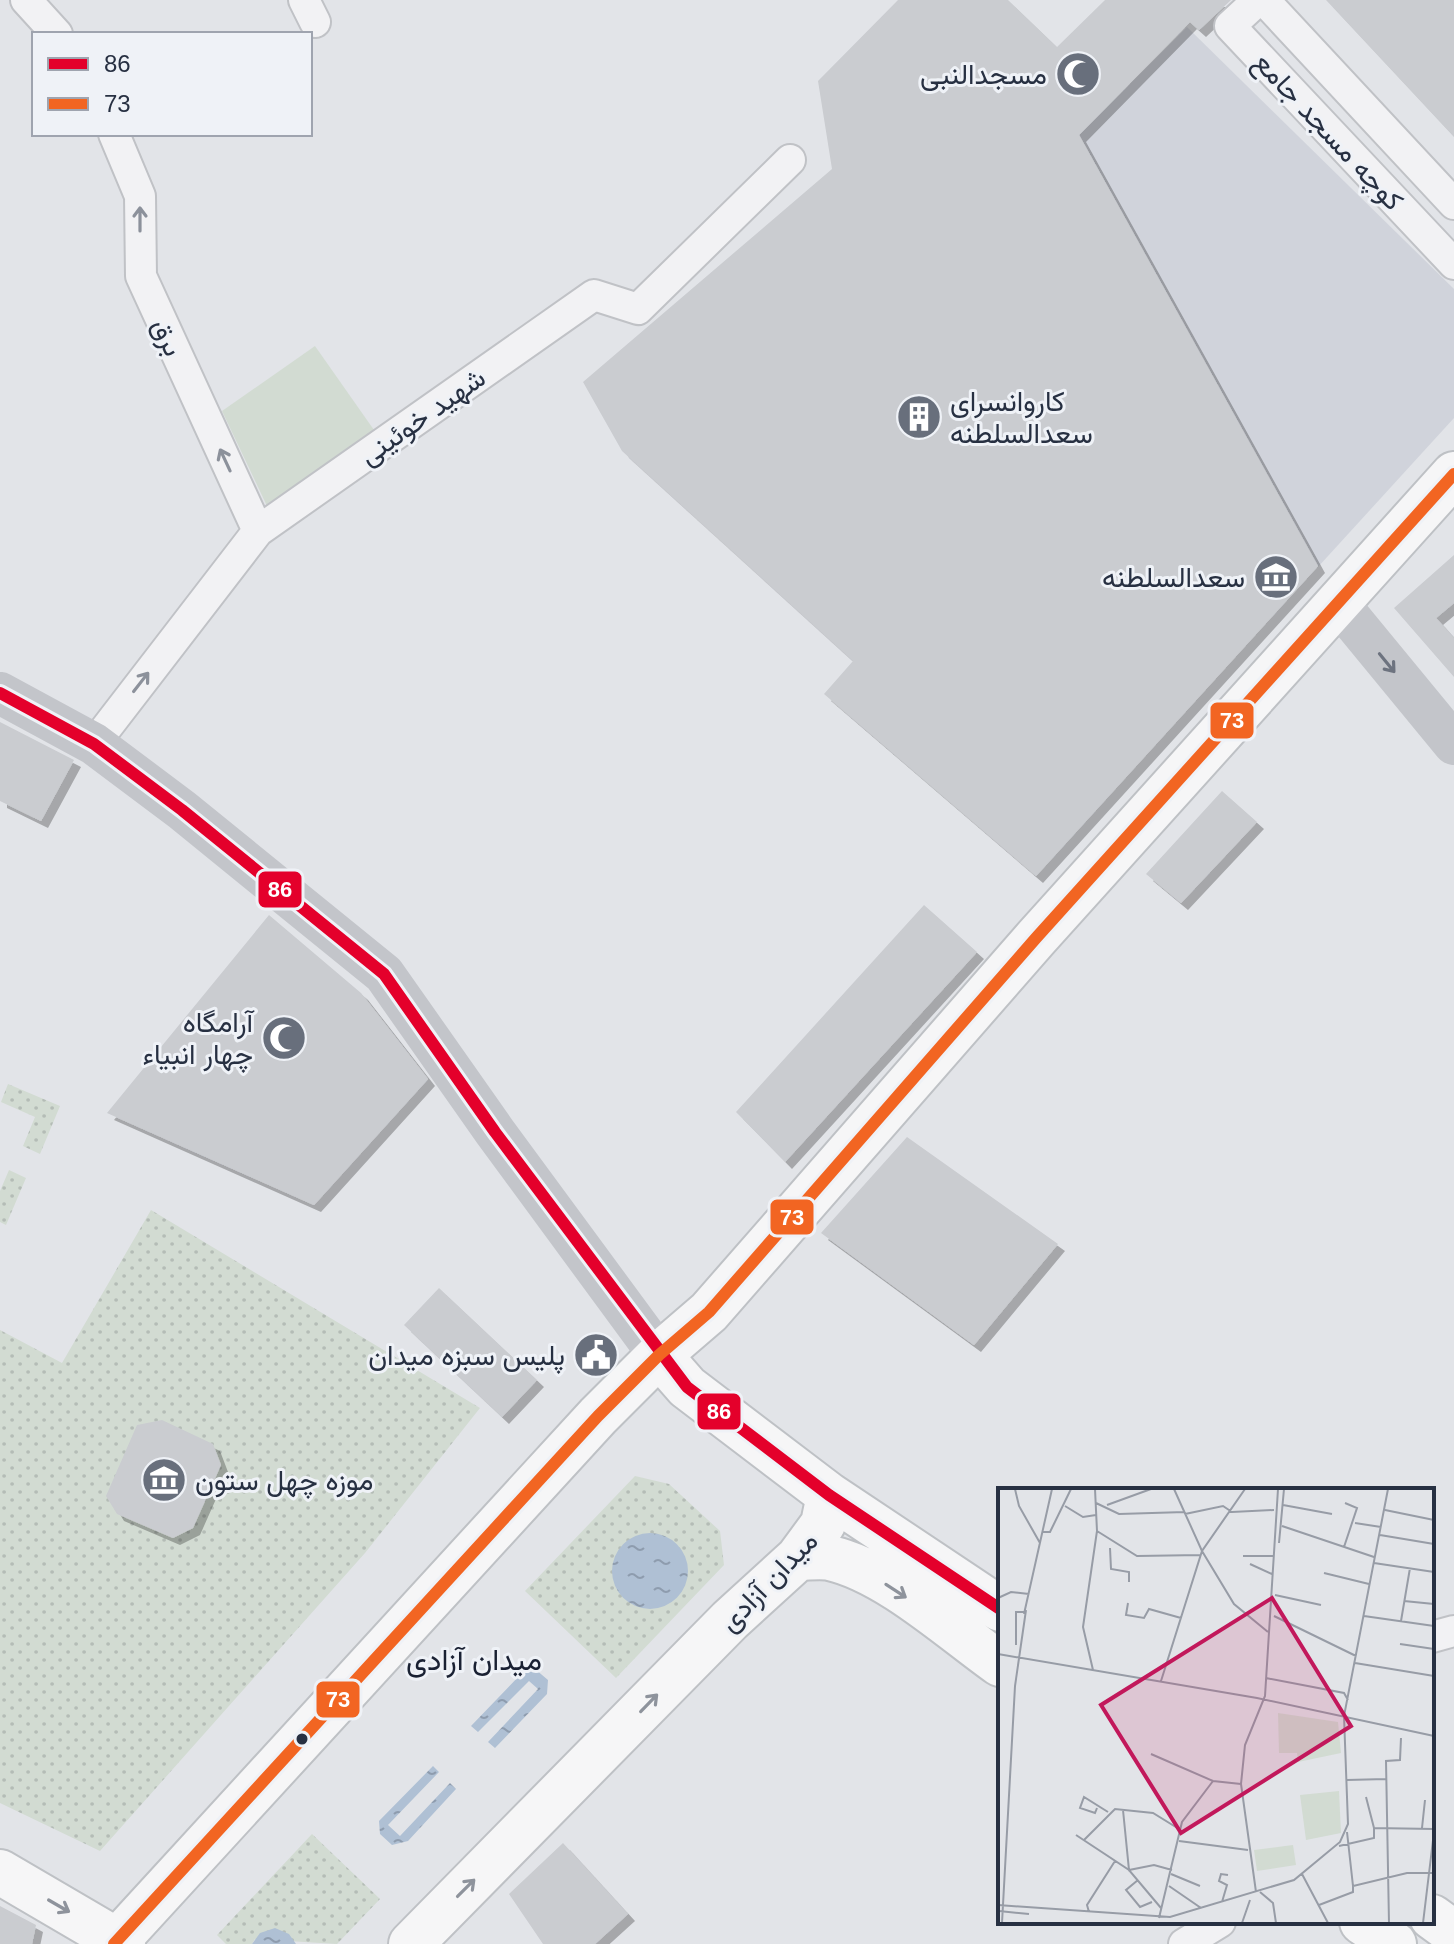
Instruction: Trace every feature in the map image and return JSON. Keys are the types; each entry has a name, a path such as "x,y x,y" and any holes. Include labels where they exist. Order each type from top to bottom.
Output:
{"main road":[{"path":"659,1355 691,1294 1454,449"},
{"path":"0,1872 118,1943 598,1416 659,1355 709,1312 1036,938 1454,474"},
{"path":"1338,603 1454,744"},
{"path":"0,693 94,744 182,810 384,974 495,1132 659,1355"},
{"name":"میدان آزادی","path":"411,1944 730,1620 817,1560 823,1524 843,1504 687,1387 659,1355"},
{"path":"843,1504 998,1608"},
{"path":"817,1560 894,1588 998,1663"},
{"path":"1434,1918 1454,1933"},
{"path":"1365,1924 1394,1944"}],"street":[{"name":"کوچه مسجد جامع","path":"1454,204 1261,0 1230,26 1454,264"},
{"path":"33,2 56,32"},
{"name":"برق","path":"115,136 140,196 141,276 258,531"},
{"name":"شهید خوئینی","path":"94,744 258,531 594,295 638,309 790,160"},
{"path":"1434,1636 1454,1631"},
{"path":"1184,1944 1217,1924"}],"shaded area":[{"path":"1187,27 1454,289 1454,418 1318,567 1079,135"},
{"path":"315,346 374,430 267,506 222,411"},
{"path":"8,1084 60,1106 40,1154 23,1146 35,1117 1,1102"},
{"path":"9,1170 26,1178 6,1225 0,1222 0,1191"},
{"path":"151,1210 480,1408 365,1553 100,1851 0,1803 0,1330 62,1363"},
{"path":"635,1476 669,1484 720,1531 724,1565 616,1678 525,1591"},
{"path":"312,1834 380,1899 337,1944 255,1939 252,1944 226,1944 217,1935"}],"water":[{"path":"650,1533 665,1536 677,1544 685,1556 688,1571 685,1586 677,1598 665,1606 650,1609 635,1606 623,1598 615,1586 612,1571 615,1556 623,1544 635,1536"},
{"path":"535,1669 548,1680 547,1694 495,1748 488,1742 538,1689 529,1681 478,1732 471,1726 522,1673"},
{"path":"433,1766 439,1772 388,1825 400,1836 450,1783 456,1789 408,1841 392,1845 380,1834 379,1821"},
{"path":"275,1928 289,1934 296,1944 252,1944 260,1933"}],"building":[{"name":"کاروانسرای سعدالسلطنه","path":"898,0 1008,0 1057,47 1105,0 1231,0 1199,30 1190,22 1079,135 1318,566 1036,876 824,694 853,661 622,451 583,382 832,169 818,81"},
{"path":"1326,0 1454,0 1454,137"},
{"path":"1454,555 1454,603 1436,618 1454,638 1454,677 1394,608"},
{"path":"0,722 74,760 41,821 0,801"},
{"path":"1222,791 1257,822 1181,903 1146,874"},
{"path":"924,905 977,952 785,1162 736,1112"},
{"name":"آرامگاه چهار انبیاء","path":"269,915 361,993 428,1079 314,1205 107,1113"},
{"path":"907,1137 1058,1244 974,1345 821,1233"},
{"path":"439,1288 537,1380 502,1417 404,1325"},
{"name":"پلیس سبزه میدان","path":"596,1342 605,1346 609,1355 605,1364 596,1368 587,1364 583,1355 587,1346"},
{"name":"موزه چهل ستون","path":"162,1420 213,1444 221,1465 193,1528 173,1538 117,1514 106,1496 137,1425"},
{"path":"563,1843 628,1914 595,1944 543,1944 509,1894"},
{"path":"0,1906 36,1925 32,1944 0,1944"}],"transit line":[{"name":"73","path":"114,1944 598,1416 659,1355 709,1312 1036,938 1454,474"},
{"name":"86","path":"0,693 94,744 182,810 384,974 495,1132 687,1387 829,1495 998,1608"}],"place":[{"name":"مسجدالنبی","path":"1078,74"},
{"name":"کاروانسرای سعدالسلطنه","path":"919,417"},
{"name":"سعدالسلطنه","path":"1276,577"},
{"name":"آرامگاه چهار انبیاء","path":"284,1038"},
{"name":"پلیس سبزه میدان","path":"596,1355"},
{"name":"موزه چهل ستون","path":"164,1480"}],"district":[{"name":"میدان آزادی","path":"474,1660"}]}
